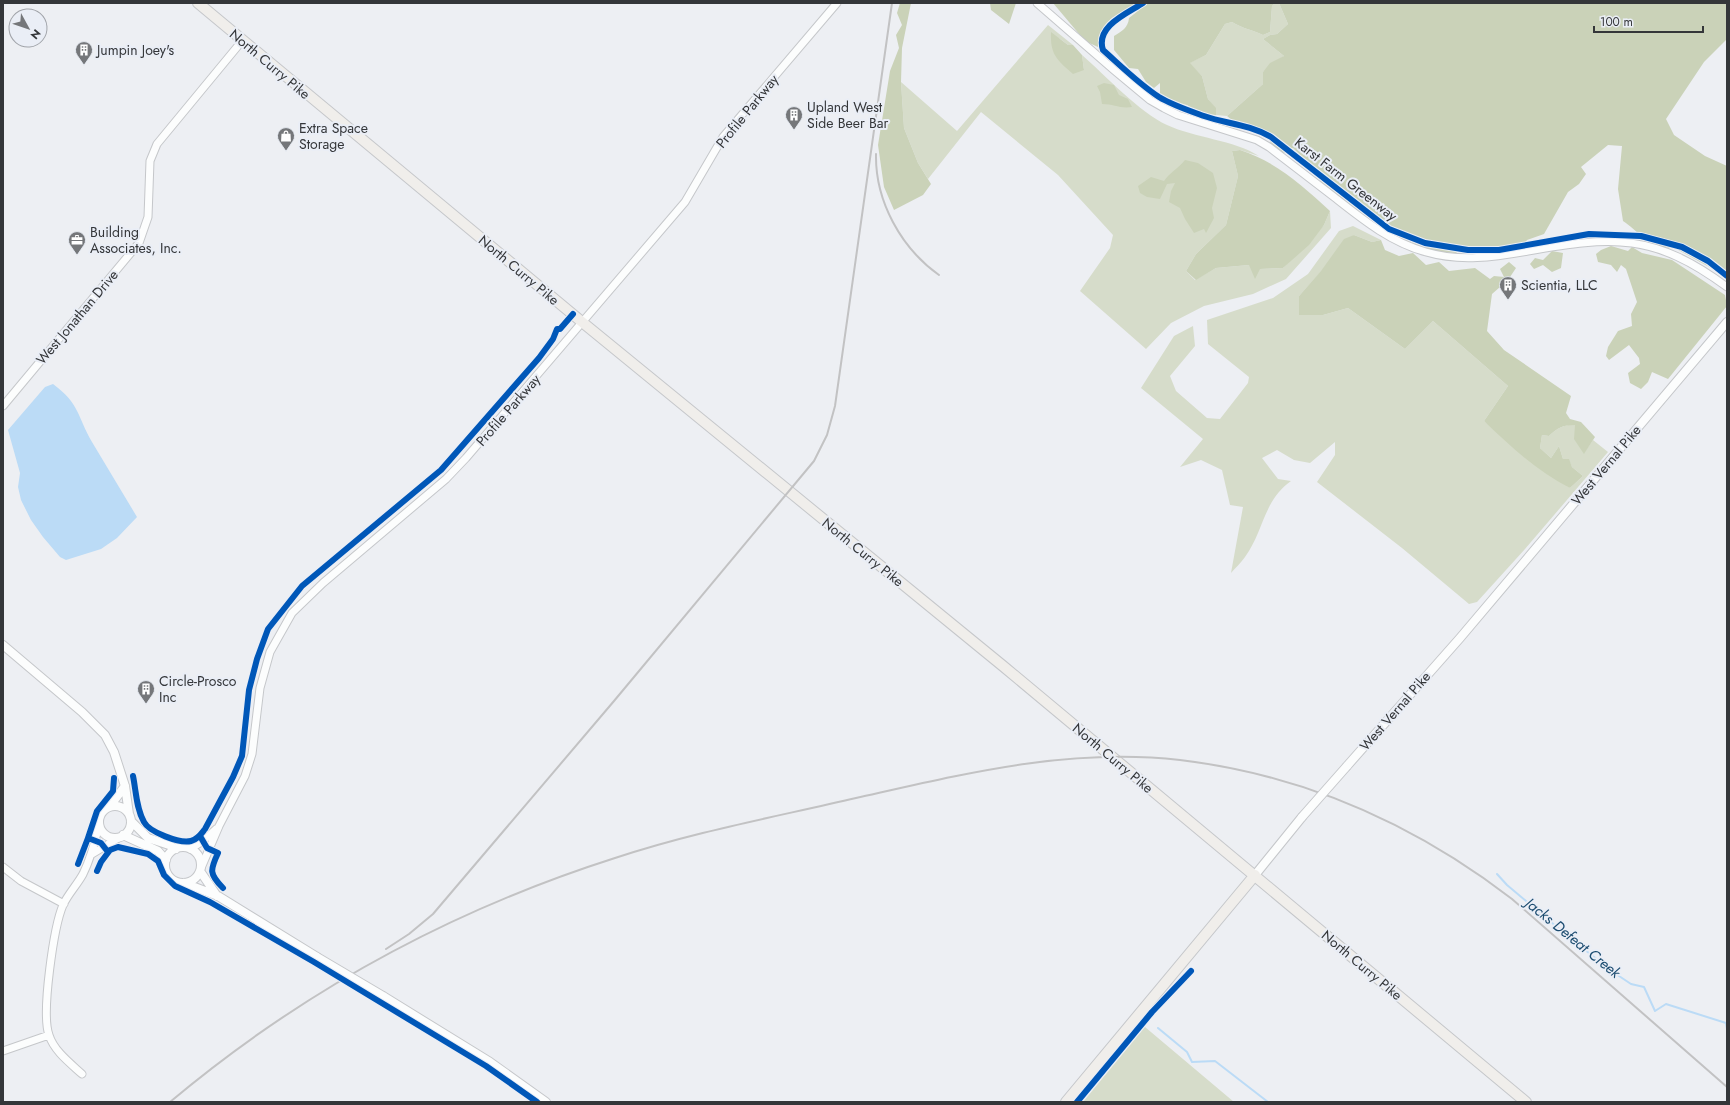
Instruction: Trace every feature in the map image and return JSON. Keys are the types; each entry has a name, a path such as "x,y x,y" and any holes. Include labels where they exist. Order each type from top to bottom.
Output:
{"main road":[{"name":"North Curry Pike","path":"198,3 582,322 922,599 1526,1102"},
{"name":"West Vernal Pike","path":"1066,1102 1255,875"}],"street":[{"name":"Profile Parkway","path":"200,870 219,826 245,776 252,754 260,688 270,652 292,613 323,582 446,479 466,458 685,202 727,132 837,3"},
{"path":"1037,3 1150,100 1178,115 1258,140 1362,220 1403,244 1445,257 1474,259 1502,256 1580,242 1620,241 1643,245 1684,259 1727,287"},
{"name":"West Jonathan Drive","path":"3,406 139,243 148,217 150,161 157,144 242,41"},
{"name":"West Vernal Pike","path":"1255,875 1302,817 1460,638 1727,322"},
{"path":"3,646 82,712 105,735 114,752 125,786 130,817 129,829 122,836 92,854"},
{"path":"82,1074 65,1059 49,1035 45,1007 59,918 64,904 83,874 92,854 100,816 110,806 125,786"},
{"path":"110,806 119,806 148,838 176,849"},
{"path":"99,825 105,834 114,838 122,836 158,851 166,860"},
{"name":"Profile Parkway","path":"190,849 202,842 219,826"},
{"path":"218,896 200,870 199,856 190,849 184,847 176,849 169,854 165,865 169,876 173,880 218,896 490,1062 546,1102"},
{"path":"3,867 21,881 64,904"},
{"path":"184,883 195,878 200,870"},
{"path":"3,1051 49,1035"}],"green space":[{"path":"900,3 911,3 902,48 901,82 904,128 918,163 931,184 923,195 894,210 884,187 878,145 890,71 899,48 896,35 902,25 897,13"},
{"path":"990,3 1016,3 1009,24 991,10"},
{"path":"1053,3 1134,3 1133,6 1113,17 1105,25 1098,47 1085,41"},
{"path":"1148,3 1275,3 1272,6 1270,32 1263,35 1232,22 1225,24 1206,55 1190,63 1202,76 1208,99 1216,108 1216,115 1203,115 1187,105 1160,100 1160,83 1154,88 1146,82 1138,69 1129,68 1114,50 1114,36 1126,27 1129,18"},
{"path":"1275,3 1279,3 1288,24 1277,34 1270,35 1263,39 1284,56 1263,72 1263,84 1227,116 1216,115 1215,108 1208,99 1202,76 1189,63 1206,55 1225,24 1232,22 1263,35 1270,32 1272,6"},
{"path":"1279,3 1727,3 1727,39 1704,62 1666,119 1674,135 1705,156 1727,166 1727,277 1673,247 1659,246 1652,243 1623,221 1618,189 1622,146 1608,145 1581,167 1586,174 1579,184 1568,192 1544,234 1527,240 1521,250 1513,244 1497,254 1480,256 1463,247 1456,253 1439,252 1422,248 1411,242 1403,241 1377,224 1370,223 1322,192 1318,171 1307,169 1297,160 1299,154 1293,148 1284,153 1272,146 1265,131 1233,121 1227,116 1263,84 1263,72 1270,63 1284,56 1263,39 1270,35 1277,34 1288,24"},
{"path":"1048,25 1073,45 1068,45 1059,38 1084,70 1082,55 1134,103 1157,119 1167,125 1190,133 1238,146 1259,156 1240,150 1232,151 1238,176 1226,225 1196,254 1186,271 1195,280 1216,268 1249,265 1260,269 1283,268 1324,225 1330,211 1331,228 1286,279 1253,294 1204,306 1171,323 1146,349 1080,291 1110,248 1113,235 1058,175 981,112 928,179 918,163 904,128 901,82 957,131"},
{"path":"1051,32 1068,45 1073,45 1082,55 1084,70 1073,74 1059,61 1053,52"},
{"path":"1104,83 1114,85 1119,95 1128,99 1132,107 1102,104 1100,92 1097,86"},
{"path":"1240,150 1265,161 1288,175 1330,211 1324,225 1309,245 1283,268 1260,269 1255,279 1249,265 1216,268 1196,280 1186,271 1196,254 1226,225 1238,176 1232,151"},
{"path":"1185,160 1198,163 1213,173 1217,188 1212,208 1214,218 1206,233 1204,229 1194,233 1180,208 1169,202 1171,191 1175,183 1167,184 1160,199 1147,197 1140,193 1138,186 1151,177 1164,181"},
{"path":"1353,226 1381,240 1372,242 1354,235 1299,296 1323,315 1348,308 1405,349 1433,321 1508,386 1484,421 1570,488 1583,476 1572,467 1568,459 1563,459 1559,446 1551,458 1540,448 1542,435 1549,436 1560,427 1575,424 1584,453 1593,440 1608,452 1525,549 1477,602 1469,604 1402,548 1317,482 1335,455 1335,442 1310,463 1294,460 1277,450 1262,458 1278,479 1291,481 1282,489 1269,507 1251,547 1231,573 1243,507 1230,505 1222,470 1201,460 1180,467 1203,439 1141,388 1174,336 1193,326 1195,346 1170,376 1176,391 1207,418 1220,419 1248,383 1249,377 1208,344 1207,320 1273,298 1308,274 1339,231"},
{"path":"1354,235 1372,242 1381,240 1385,250 1399,256 1413,253 1426,265 1439,262 1449,271 1475,268 1490,279 1494,276 1504,277 1500,269 1509,262 1516,268 1508,280 1492,294 1487,331 1504,350 1571,396 1566,413 1570,419 1581,422 1595,437 1584,454 1574,439 1575,425 1560,428 1549,436 1542,435 1540,448 1551,458 1559,446 1563,459 1569,459 1572,467 1583,476 1570,488 1535,466 1484,421 1508,386 1433,321 1405,349 1348,308 1323,315 1299,315 1299,296 1321,271 1344,239"},
{"path":"1611,246 1628,251 1632,247 1642,253 1672,260 1725,295 1727,306 1668,379 1652,372 1648,382 1641,389 1630,383 1628,373 1640,364 1639,358 1629,345 1609,360 1606,356 1608,347 1618,331 1632,326 1631,314 1637,302 1626,269 1621,265 1617,272 1611,265 1598,262 1596,254"},
{"path":"1552,251 1563,253 1561,268 1552,272 1543,265 1534,269 1530,264 1535,258 1543,260"},
{"path":"1145,1027 1234,1102 1083,1102"}],"water":[{"path":"53,384 62,391 73,404 92,442 137,517 117,538 101,549 66,560 60,557 43,537 31,520 21,500 18,487 20,473 8,430 45,387"}],"waterway":[{"name":"Jacks Defeat Creek","path":"1497,874 1507,885 1576,943 1616,974 1631,984 1644,987 1655,1011 1666,1004 1726,1023 1727,1029"},
{"path":"1158,1028 1187,1052 1192,1062 1215,1061 1268,1102"}],"railway":[{"path":"386,949 409,934 433,914 614,701 814,461 827,435 835,406 892,3"},
{"path":"876,154 880,189 885,206 893,222 913,251 925,264 939,275"},
{"path":"170,1102 220,1062 272,1025 325,990 380,958 437,929 554,879 644,849 734,825 976,772 1016,765 1098,757 1139,757 1180,760 1226,767 1271,777 1356,807 1396,826 1436,847 1512,899 1727,1087"}],"cycle path":[{"name":"Karst Farm Greenway","path":"1143,3 1114,21 1108,27 1102,42 1103,50 1137,81 1164,100 1204,116 1254,129 1271,137 1389,229 1425,243 1468,250 1499,250 1589,234 1641,236 1682,247 1708,261 1727,276"},
{"path":"133,776 139,811 147,826 158,833 180,841 191,841 199,836 205,829 233,777 242,756 249,690 257,659 268,629 302,586 441,470 539,358 553,339 557,329 560,329 573,314"},
{"path":"88,838 97,811 113,791 114,778"},
{"path":"200,836 207,848 218,853 213,864 212,872 215,879 223,888"},
{"path":"78,864 88,838 101,843 108,852"},
{"path":"97,871 101,862 110,850 118,847 148,854 158,861 164,875 175,886 210,902 314,962 486,1066 537,1102"},
{"path":"1077,1102 1152,1012 1191,971"}],"place":[{"name":"Jumpin Joey's","path":"84,65"},
{"name":"Upland West Side Beer Bar","path":"794,130"},
{"name":"Extra Space Storage","path":"286,151"},
{"name":"Building Associates, Inc.","path":"77,255"},
{"name":"Scientia, LLC","path":"1508,300"},
{"name":"Circle-Prosco Inc","path":"146,704"}]}
